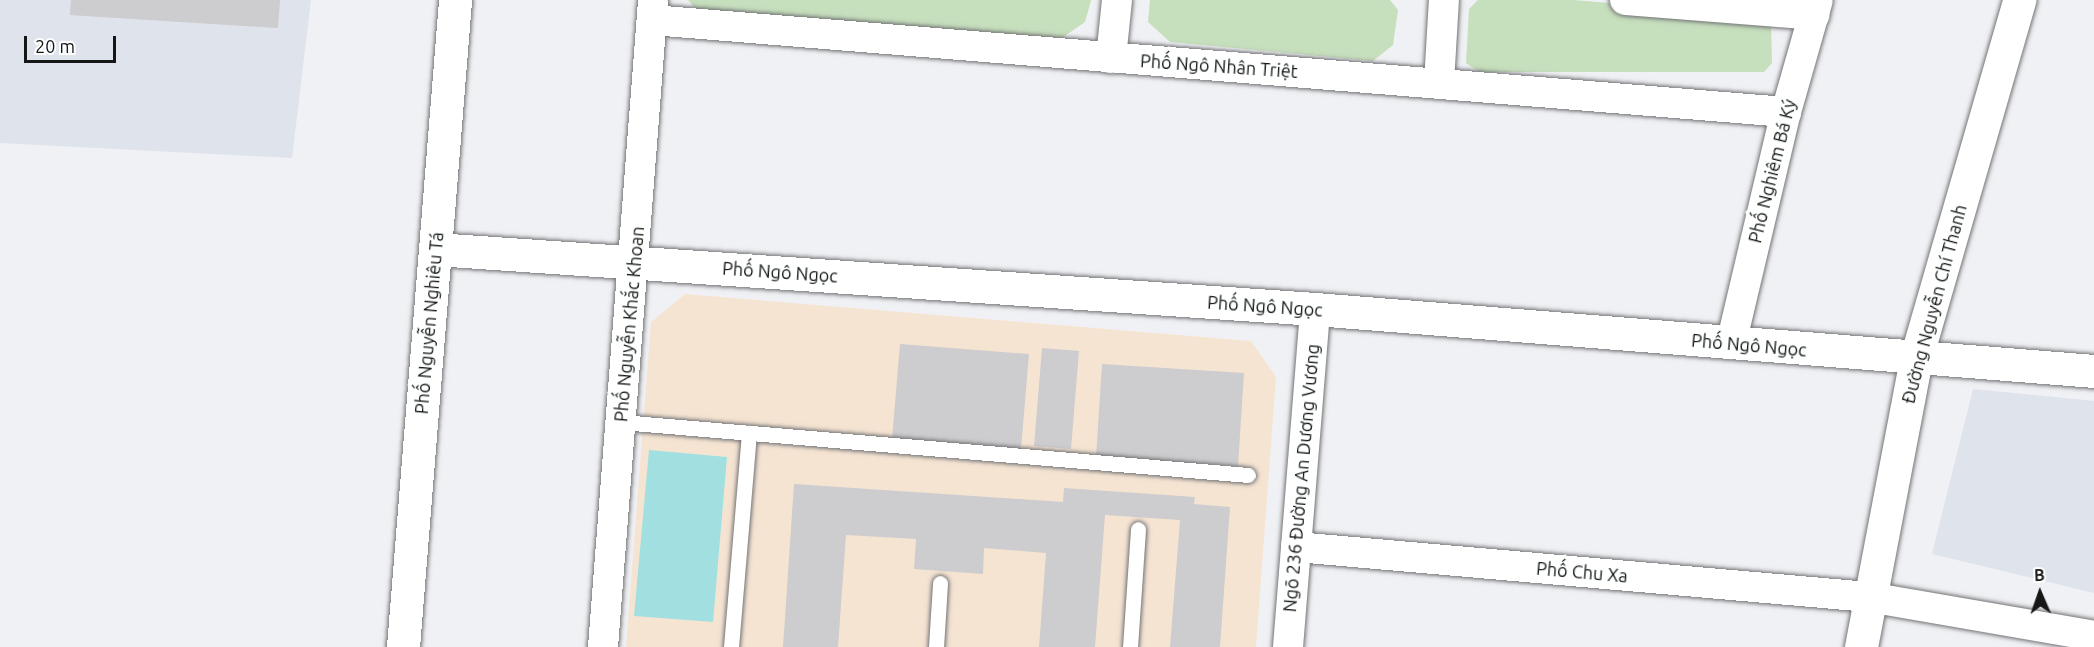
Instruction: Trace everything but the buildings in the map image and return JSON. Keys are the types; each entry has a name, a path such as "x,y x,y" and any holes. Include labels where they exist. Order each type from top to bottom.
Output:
{"street":[{"name":"Phố Nguyễn Nghiêu Tá","path":"403,647 455,0"},
{"path":"1111,58 1117,0"},
{"path":"1439,83 1444,0"},
{"path":"1625,0 1816,7"},
{"name":"Đường Nguyễn Chí Thanh","path":"1861,647 1916,358 2019,0"},
{"name":"Phố Nghiêm Bá Ký","path":"1731,344 1786,112 1816,7"},
{"name":"Phố Ngô Nhân Triệt","path":"653,10 1111,58 1786,112"},
{"name":"Phố Nguyễn Khắc Khoan","path":"603,647 653,10"},
{"name":"Phố Ngô Ngọc","path":"435,249 1315,309 1731,344 2094,371"},
{"name":"Ngõ 236 Đường An Dương Vương","path":"1288,647 1315,309"},
{"name":"Phố Chu Xa","path":"1296,547 1869,597 2094,636"}],"lane":[{"path":"621,422 1248,475"},
{"path":"731,647 749,433"},
{"path":"1130,647 1138,529"},
{"path":"936,647 940,583"}],"shaded area":[{"path":"0,0 311,0 292,158 0,143"},
{"path":"685,294 1251,341 1276,377 1256,647 626,647 651,322"},
{"path":"1973,389 2094,401 2094,593 1932,554"}],"green space":[{"path":"688,0 1091,1 1085,22 1059,40 696,9"},
{"path":"1150,0 1390,0 1398,10 1393,45 1373,61 1170,42 1148,22"},
{"path":"1478,0 1573,0 1758,15 1771,23 1772,63 1764,72 1479,72 1466,63 1469,9"}],"water":[{"path":"649,450 727,457 713,622 634,616"}]}
